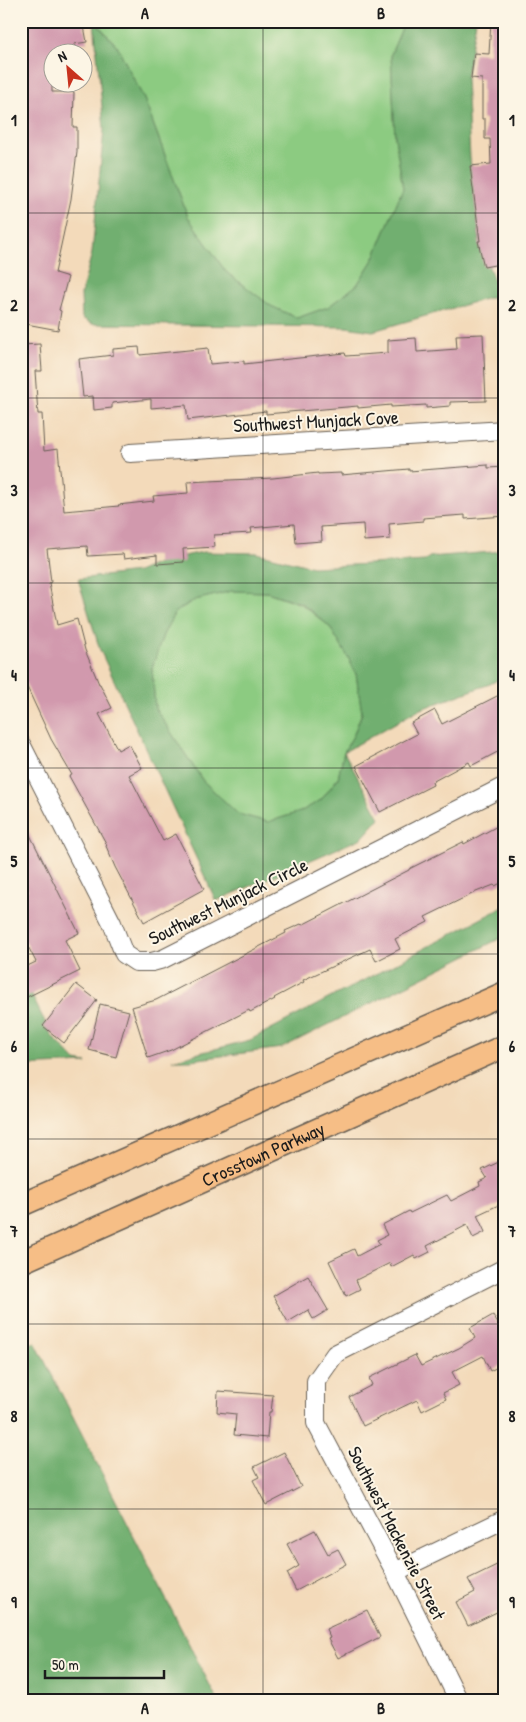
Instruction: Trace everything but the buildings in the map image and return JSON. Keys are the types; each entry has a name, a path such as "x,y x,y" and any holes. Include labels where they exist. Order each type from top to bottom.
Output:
{"main road":[{"path":"21,1205 505,993"},
{"name":"Crosstown Parkway","path":"21,1262 505,1046"}],"street":[{"name":"Southwest Munjack Cove","path":"130,453 505,430"},
{"name":"Southwest Munjack Circle","path":"21,744 112,923 124,954 136,962 152,962 163,959 505,786"},
{"name":"Southwest Mackenzie Street","path":"459,1701 316,1422 316,1381 335,1354 505,1268"},
{"path":"394,1572 505,1519"}],"green space":[{"path":"94,21 117,46 144,99 188,217 226,272 271,306 297,318 328,307 357,285 374,258 403,188 395,138 391,54 405,21 476,21 466,78 470,158 480,242 499,295 373,331 346,327 92,324 82,318 81,294 92,253 104,129"},
{"path":"95,21 405,21 391,54 395,138 403,188 374,258 357,285 328,307 297,318 271,306 226,272 188,217 144,99 117,46"},
{"path":"505,551 505,676 490,684 418,710 344,752 380,818 362,838 216,901 100,650 78,579 137,572 165,560 203,552 257,553 313,567 425,561 429,557","holes":["232,591 267,592 301,603 329,626 356,674 362,713 354,734 344,752 338,778 321,800 300,812 268,822 238,814 203,781 155,708 152,668 163,635 175,612 195,600"]},
{"path":"232,591 267,592 301,604 329,626 356,674 362,712 354,734 344,752 338,778 321,800 300,812 268,822 238,814 203,781 155,708 152,668 163,635 175,612 195,600"},
{"path":"505,906 505,936 282,1048 191,1060 172,1060 250,1040"},
{"path":"21,974 52,1036 76,1061 87,1063 21,1066"},
{"path":"35,1342 218,1701 21,1701 21,1348"}]}
